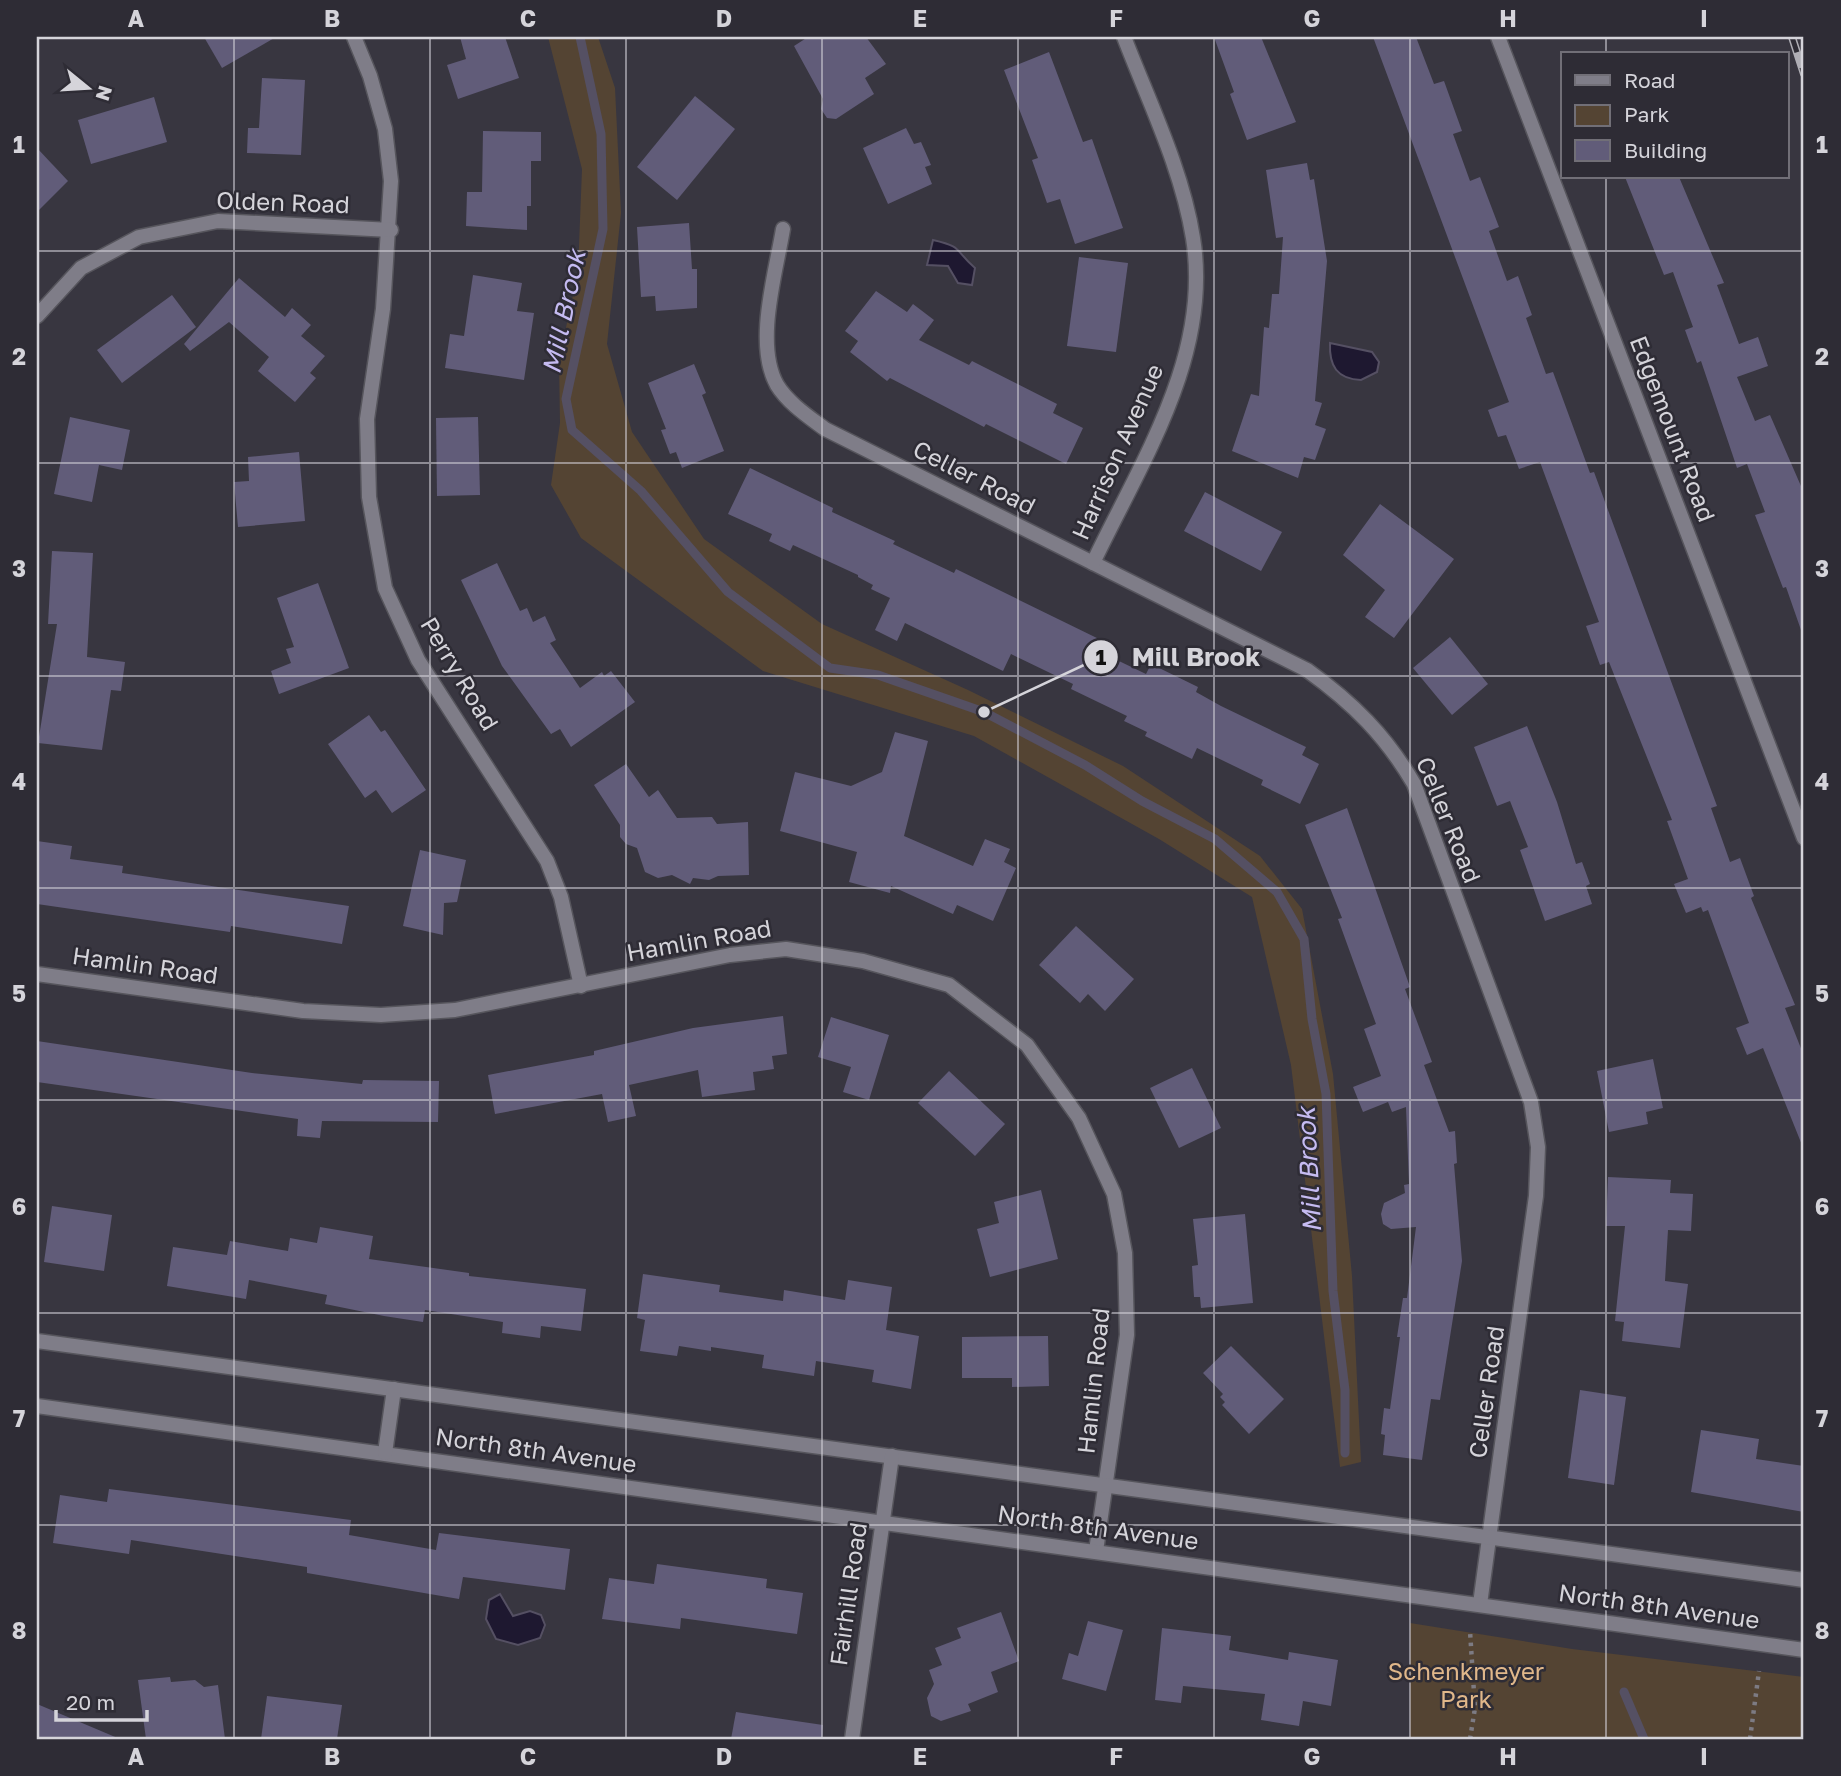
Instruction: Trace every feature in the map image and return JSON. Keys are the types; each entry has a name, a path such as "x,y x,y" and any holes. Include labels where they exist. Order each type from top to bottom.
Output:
{"street":[{"name":"Perry Road","path":"354,37 370,76 384,129 391,181 391,230 367,419 369,497 385,588 418,660 547,861 561,897 581,986"},
{"name":"Harrison Avenue","path":"1093,563 1166,414 1192,330 1196,287 1193,239 1183,194 1124,37"},
{"name":"Edgemount Road","path":"1498,37 1804,838"},
{"name":"Olden Road","path":"37,316 81,268 139,237 218,221 391,230"},
{"name":"Celler Road","path":"783,229 767,321 768,357 777,385 799,409 825,429 1316,677 1372,723 1395,752 1414,784 1531,1102 1538,1147 1536,1196 1480,1604"},
{"name":"Hamlin Road","path":"37,974 303,1011 380,1015 455,1010 730,955 786,949 863,961 949,985 1027,1045 1079,1118 1115,1194 1125,1253 1127,1335 1096,1551"},
{"name":"North 8th Avenue","path":"37,1341 1804,1580"},
{"path":"385,1453 394,1389"},
{"name":"North 8th Avenue","path":"37,1406 1804,1650"},
{"name":"Fairhill Road","path":"852,1739 892,1456"}],"path":[{"path":"1471,1631 1475,1708 1471,1739"},
{"path":"1750,1739 1759,1671"}],"green space":[{"path":"548,37 598,37 615,88 621,213 607,344 632,432 704,539 822,624 968,690 1123,766 1260,856 1302,909 1333,1074 1352,1276 1361,1462 1340,1467 1291,1065 1252,897 1159,839 974,736 763,671 581,538 551,485 560,423 559,360 578,272 582,169"},
{"name":"Schenkmeyer Park","path":"1410,1623 1572,1649 1804,1677 1804,1739 1410,1739"}],"shaded area":[{"path":"933,240 954,247 975,268 972,285 958,283 948,266 927,265"},
{"path":"1330,343 1372,352 1379,362 1377,372 1361,380 1340,374 1333,365"},
{"path":"500,1594 513,1616 530,1611 541,1615 545,1625 540,1638 518,1645 496,1639 486,1619 489,1600"}],"building":[{"path":"204,37 276,37 222,68"},
{"path":"460,37 505,37 519,78 458,99 447,65 466,59"},
{"path":"808,37 866,37 886,64 865,78 874,94 836,119 827,118 821,109 823,99 794,46"},
{"path":"1214,37 1261,37 1296,122 1247,140 1230,94 1234,92"},
{"path":"1373,37 1416,37 1434,84 1444,81 1462,131 1453,134 1470,181 1480,177 1499,227 1489,231 1507,281 1518,276 1532,315 1526,318 1546,374 1553,372 1590,473 1594,472 1717,806 1711,808 1730,862 1740,858 1754,896 1751,898 1795,1005 1785,1008 1804,1056 1804,1150 1763,1048 1747,1055 1736,1028 1749,1023 1708,910 1703,912 1701,907 1686,913 1674,884 1688,879 1667,821 1672,820 1609,662 1600,665 1586,626 1599,622 1540,462 1519,469 1506,435 1498,437 1488,410 1509,402"},
{"path":"1049,52 1083,142 1092,139 1123,228 1075,244 1060,199 1047,203 1032,160 1038,158 1004,70"},
{"path":"262,78 305,80 301,155 247,153 248,128 259,128"},
{"path":"695,96 735,129 677,200 637,167"},
{"path":"154,97 167,142 91,164 78,120"},
{"path":"906,128 914,144 921,142 931,165 925,167 932,184 888,204 863,148"},
{"path":"483,131 541,132 541,161 531,161 531,206 527,206 527,230 466,226 467,192 482,192"},
{"path":"37,148 68,181 37,212"},
{"path":"1307,163 1310,180 1314,179 1327,261 1315,401 1322,403 1315,425 1326,429 1315,460 1304,457 1298,478 1232,451 1251,394 1259,396 1264,327 1269,328 1272,294 1279,294 1283,237 1276,238 1266,170"},
{"path":"1625,178 1679,178 1724,283 1717,285 1739,344 1758,337 1768,366 1737,377 1755,421 1770,415 1804,493 1804,630 1801,630 1786,587 1783,588 1755,515 1765,512 1747,464 1737,468 1701,361 1697,363 1685,330 1693,327 1673,272 1664,275"},
{"path":"689,223 692,269 697,269 697,308 656,311 655,296 641,297 637,227"},
{"path":"1079,257 1128,263 1116,352 1067,346"},
{"path":"473,275 522,283 517,311 534,313 524,380 445,368 450,334 464,336"},
{"path":"239,278 285,317 292,308 311,325 301,336 325,356 310,373 316,378 295,402 258,371 269,357 229,322 190,351 184,344"},
{"path":"876,291 907,312 913,304 934,320 919,340 969,365 972,361 1057,404 1053,413 1083,428 1066,464 986,424 984,427 890,378 887,381 850,352 858,341 845,331"},
{"path":"172,295 196,327 122,383 97,350"},
{"path":"694,364 706,393 702,395 724,451 682,468 676,452 670,454 661,430 666,429 648,383"},
{"path":"70,417 130,430 122,470 99,465 92,502 54,494"},
{"path":"478,417 480,495 437,496 436,418"},
{"path":"299,452 305,521 238,527 234,482 249,481 248,457"},
{"path":"750,468 833,508 832,512 895,541 893,544 954,573 956,569 1101,640 1096,650 1146,674 1151,664 1198,687 1196,692 1221,706 1306,747 1302,755 1319,764 1300,804 1261,785 1263,780 1197,748 1192,759 1145,736 1147,732 1124,721 1127,716 1071,689 1073,684 1011,654 1003,671 905,623 897,641 875,630 890,598 871,589 873,585 858,575 793,545 790,551 769,541 772,534 728,514"},
{"path":"1205,492 1282,532 1261,571 1184,531"},
{"path":"1380,504 1454,559 1394,638 1365,617 1385,590 1343,555"},
{"path":"52,551 93,553 87,657 125,662 121,691 111,690 102,750 38,743 57,624 48,624"},
{"path":"497,563 520,611 527,608 533,622 545,616 556,640 550,643 580,688 602,672 604,676 611,671 635,702 571,747 560,729 551,734 502,666 461,580"},
{"path":"318,583 349,668 279,694 271,671 291,663 286,649 294,647 277,598"},
{"path":"1450,637 1488,684 1452,715 1413,668"},
{"path":"369,715 381,732 385,730 426,790 392,813 376,790 365,798 328,744"},
{"path":"1527,726 1557,802 1576,864 1582,862 1590,884 1586,886 1592,904 1545,921 1520,850 1528,847 1510,801 1497,806 1474,747"},
{"path":"895,732 928,741 904,836 973,866 985,839 1010,849 1004,862 1016,868 993,921 957,905 953,914 891,886 890,893 849,882 857,852 780,831 795,772 851,786 882,772"},
{"path":"626,764 649,797 658,790 677,818 712,817 717,824 748,822 749,875 718,876 709,880 693,878 690,884 672,875 658,878 645,872 637,848 626,844 620,837 620,825 594,785"},
{"path":"1347,808 1410,987 1405,989 1432,1062 1424,1065 1449,1132 1455,1131 1457,1163 1454,1164 1462,1261 1440,1400 1431,1399 1422,1460 1383,1455 1385,1435 1381,1434 1384,1408 1390,1409 1400,1337 1397,1337 1403,1298 1407,1298 1416,1227 1391,1229 1383,1224 1381,1214 1384,1203 1405,1193 1404,1185 1409,1184 1406,1107 1392,1112 1388,1102 1363,1112 1353,1087 1381,1076 1364,1029 1376,1024 1338,919 1342,918 1305,825"},
{"path":"37,841 72,846 70,859 123,866 122,873 349,906 342,944 231,926 230,932 37,904"},
{"path":"420,850 466,860 457,902 444,903 443,935 403,926"},
{"path":"1076,926 1134,979 1105,1011 1088,994 1080,1003 1039,965"},
{"path":"783,1016 787,1054 772,1056 774,1069 753,1072 755,1090 702,1097 698,1070 629,1085 636,1116 608,1122 602,1094 495,1114 488,1075 594,1055 594,1051 693,1028"},
{"path":"831,1017 889,1035 869,1100 843,1092 851,1067 818,1057"},
{"path":"37,1041 252,1073 362,1084 363,1080 439,1081 438,1122 322,1121 320,1138 297,1136 298,1119 37,1082"},
{"path":"1653,1059 1663,1108 1646,1112 1648,1124 1609,1132 1597,1071"},
{"path":"1192,1068 1221,1128 1179,1148 1150,1088"},
{"path":"949,1071 1005,1124 975,1156 918,1103"},
{"path":"1608,1177 1671,1180 1670,1193 1693,1194 1691,1231 1668,1230 1665,1281 1688,1284 1680,1348 1622,1341 1624,1322 1615,1321 1625,1226 1606,1226"},
{"path":"1041,1190 1058,1259 990,1277 977,1229 999,1223 994,1202"},
{"path":"52,1206 112,1215 104,1271 44,1262"},
{"path":"1245,1214 1253,1303 1201,1308 1200,1297 1194,1297 1192,1266 1198,1265 1193,1219"},
{"path":"320,1227 373,1236 369,1259 469,1273 469,1276 586,1289 581,1331 541,1326 540,1338 502,1333 503,1322 425,1310 423,1322 325,1304 327,1295 249,1280 246,1299 167,1286 173,1247 227,1255 230,1241 288,1251 290,1238 317,1243"},
{"path":"643,1274 720,1285 719,1292 783,1301 784,1290 845,1300 848,1280 892,1287 886,1330 919,1336 911,1389 872,1382 874,1370 816,1361 814,1376 762,1368 764,1355 711,1347 711,1351 679,1346 677,1356 640,1351 645,1320 637,1318"},
{"path":"1048,1336 1049,1386 1012,1387 1012,1378 962,1378 962,1337"},
{"path":"1231,1346 1284,1399 1249,1434 1222,1405 1225,1402 1220,1397 1223,1394 1203,1373"},
{"path":"1580,1390 1626,1397 1614,1485 1568,1478"},
{"path":"1701,1430 1759,1439 1756,1459 1804,1466 1804,1512 1691,1492"},
{"path":"109,1489 351,1520 349,1535 436,1550 439,1533 570,1549 565,1590 463,1577 459,1599 307,1573 307,1567 131,1540 129,1554 53,1543 60,1495 107,1502"},
{"path":"657,1564 767,1579 766,1588 803,1593 797,1634 681,1618 680,1629 602,1619 609,1578 654,1584"},
{"path":"1001,1612 1019,1661 991,1672 998,1692 968,1704 971,1711 941,1721 931,1716 927,1698 934,1684 929,1670 942,1665 935,1648 961,1638 957,1628"},
{"path":"1088,1621 1123,1630 1106,1691 1062,1679 1069,1653 1078,1656"},
{"path":"1162,1628 1231,1636 1229,1650 1288,1660 1289,1652 1338,1660 1331,1706 1303,1701 1299,1726 1261,1720 1265,1694 1183,1686 1181,1703 1155,1700"},
{"path":"170,1677 171,1682 195,1680 204,1687 218,1685 225,1739 146,1739 138,1680"},
{"path":"267,1696 342,1705 337,1739 261,1739"},
{"path":"37,1704 120,1739 37,1739"},
{"path":"736,1712 823,1725 822,1739 731,1739"}],"waterway":[{"name":"Mill Brook","path":"580,37 601,134 603,229 566,399 572,430 641,491 728,592 830,668 878,675 984,712 1085,765 1142,801 1215,839 1277,892 1304,939 1312,1019 1326,1094 1333,1291 1345,1390 1345,1453"},
{"name":"Mill Brook","path":"1624,1692 1644,1739"}],"railway":[{"path":"1792,37 1804,74"}],"place":[{"name":"Mill Brook","path":"984,712"}]}
